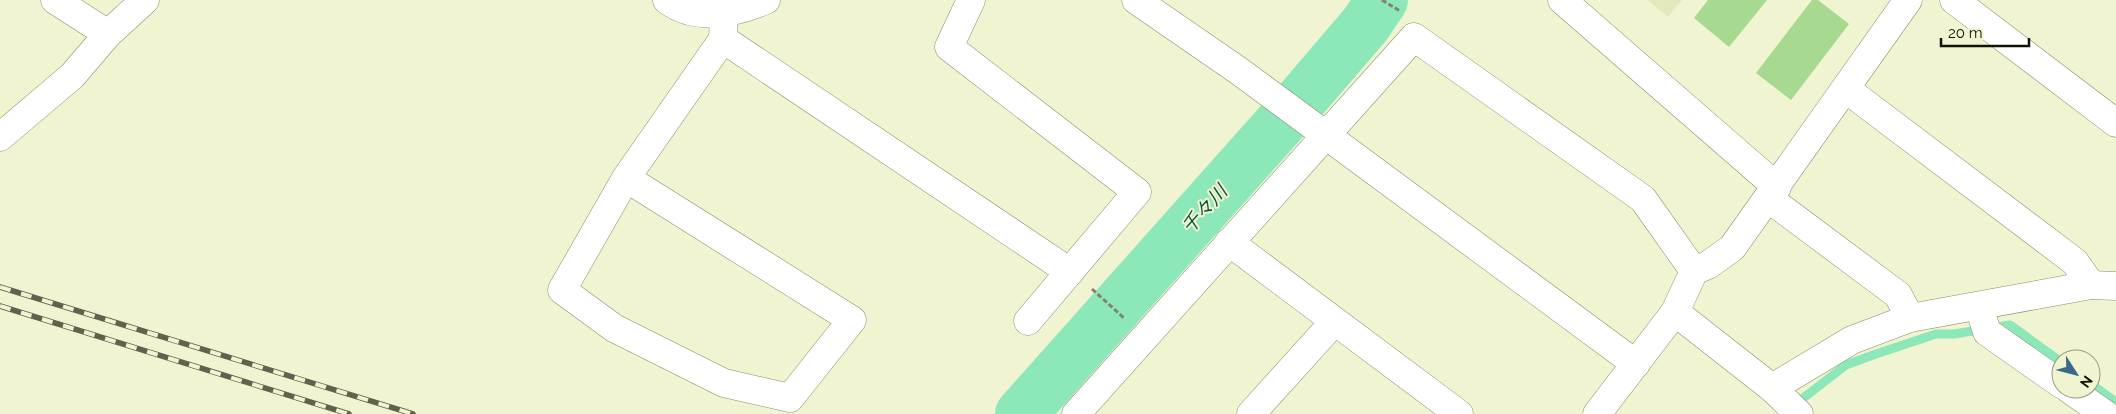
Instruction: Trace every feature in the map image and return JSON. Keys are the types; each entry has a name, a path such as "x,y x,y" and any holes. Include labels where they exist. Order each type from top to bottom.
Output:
{"street":[{"path":"55,0 108,34"},
{"path":"0,137 72,76 108,34 144,0"},
{"path":"667,0 724,26 1078,278"},
{"path":"626,178 852,320 790,398 724,383 614,328 562,290 626,178 724,26 766,0"},
{"path":"971,0 949,47 1137,192 1078,278 1028,321"},
{"path":"1136,0 1239,71 1636,364"},
{"path":"1562,0 1772,192 1898,295 1910,318"},
{"path":"1597,414 1675,312 1694,271 1708,265 1732,248 1908,0"},
{"path":"1954,0 2116,123"},
{"path":"1076,414 1229,242 1319,130 1414,36 1643,199 1694,271"},
{"path":"1846,89 2075,262 2103,286"},
{"path":"1229,242 1334,322 1444,410"},
{"path":"1772,388 1852,340 1910,318 2103,286"},
{"path":"1979,307 1987,332 2051,377"},
{"path":"1675,312 1772,388 1800,414"},
{"path":"1251,414 1334,322"},
{"path":"2083,399 2104,414"}],"path":[{"path":"1078,278 1130,324"}],"shaded area":[{"path":"1648,0 1682,0 1668,17"}],"building":[{"path":"1708,0 1767,0 1729,47 1694,18"},
{"path":"1812,0 1818,0 1849,24 1791,100 1756,73"}],"waterway":[{"name":"千々川","path":"1021,414 1300,101 1366,24 1382,0"},
{"path":"1793,406 1846,365 1936,334 1954,334 2010,325 2051,355"},
{"path":"2101,391 2116,402"}],"railway":[{"path":"0,287 413,414"},
{"path":"0,306 349,414"}]}
